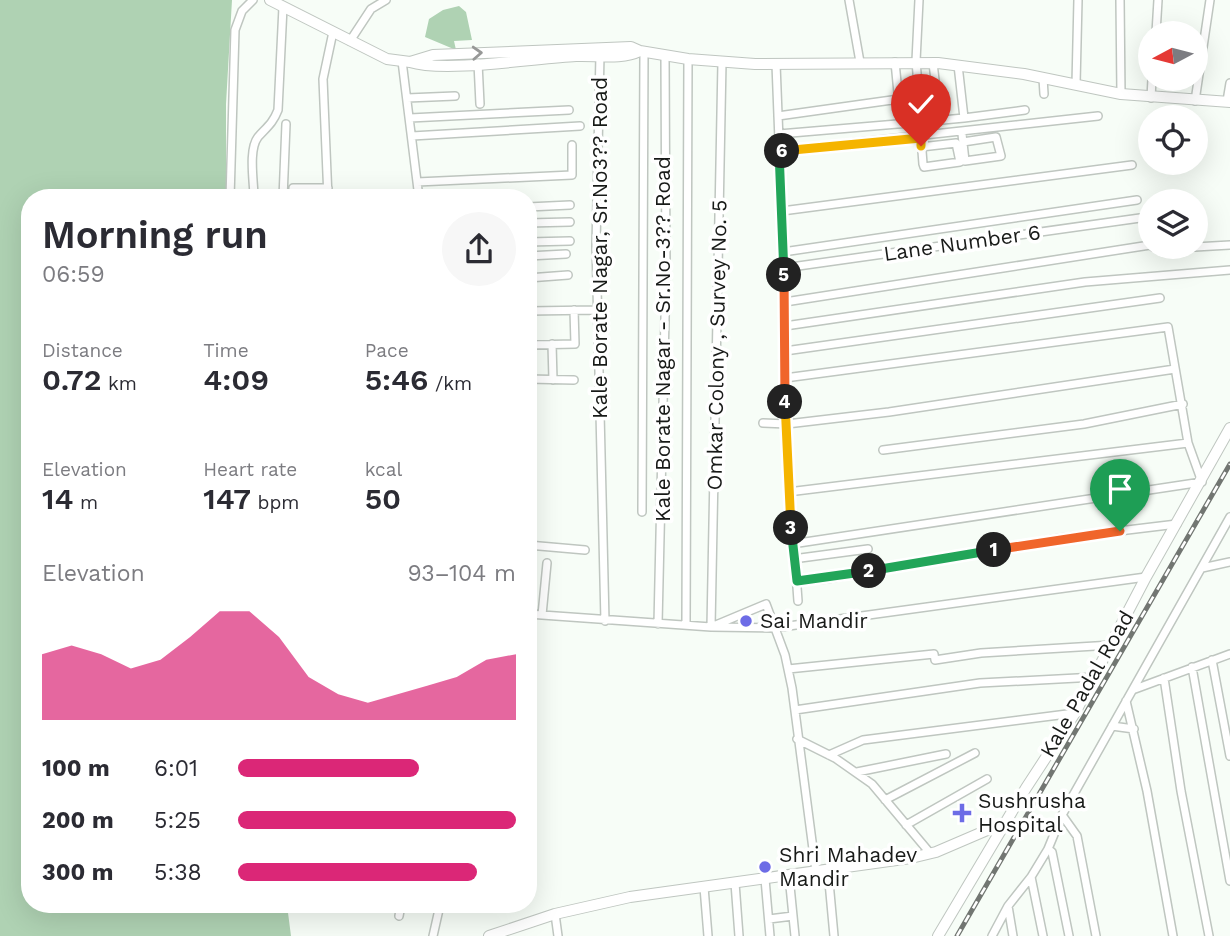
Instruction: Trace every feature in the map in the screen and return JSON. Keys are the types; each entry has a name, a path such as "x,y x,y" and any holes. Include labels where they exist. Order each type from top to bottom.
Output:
{"street":[{"path":"230,189 234,30 242,11 253,0"},
{"path":"270,0 387,59 420,65 478,63 517,55"},
{"path":"350,41 371,9 386,0"},
{"path":"849,0 860,62"},
{"path":"919,0 916,61 921,122"},
{"path":"1076,84 1078,0"},
{"path":"1121,0 1121,94"},
{"path":"1157,21 1158,0"},
{"path":"1195,101 1210,0"},
{"path":"254,189 254,148 257,138 274,122 278,110 283,7"},
{"path":"293,189 328,188 323,79 333,32"},
{"path":"406,62 420,57 600,51 630,56 642,52 688,59 776,64 916,61 1043,78 1151,98 1228,102 1230,83"},
{"name":"Kale Borate Nagar, Sr.No3?? Road","path":"600,51 598,310 605,621"},
{"path":"642,52 642,512"},
{"name":"Kale Borate Nagar - Sr.No-3?? Road","path":"658,624 666,274 665,55"},
{"path":"686,625 688,59"},
{"path":"406,62 407,98 418,189"},
{"name":"Omkar Colony , Survey No. 5","path":"711,627 722,62"},
{"path":"895,62 901,124"},
{"path":"478,63 480,104"},
{"path":"933,63 939,114"},
{"path":"776,64 785,302 788,492 798,601"},
{"path":"958,65 964,118"},
{"path":"1043,78 1044,94"},
{"path":"1151,91 1151,98"},
{"path":"407,98 455,96"},
{"path":"778,116 899,99"},
{"path":"410,118 569,110"},
{"path":"779,135 1025,110"},
{"path":"962,138 1098,117"},
{"path":"283,189 286,124"},
{"path":"412,136 580,126"},
{"path":"779,151 921,138 996,137 1001,156 965,161 962,138"},
{"path":"921,138 921,146 924,167 960,162 956,143 921,146"},
{"path":"417,182 572,175 572,145"},
{"path":"782,211 1132,165"},
{"path":"783,252 1137,200"},
{"path":"537,206 570,205"},
{"name":"Lane Number 6","path":"784,268 1138,218"},
{"path":"537,223 570,222"},
{"path":"537,242 570,241"},
{"path":"1208,246 1230,245"},
{"path":"785,302 1138,248"},
{"path":"537,256 566,254"},
{"path":"785,327 1085,282 1230,270"},
{"path":"537,277 568,275"},
{"path":"785,351 1160,298"},
{"path":"537,345 575,344 574,310"},
{"path":"537,311 598,310"},
{"path":"785,378 1168,327 1188,443 1202,482 792,544"},
{"path":"552,344 553,380"},
{"path":"763,423 787,424 889,412 1175,369"},
{"path":"537,379 574,380"},
{"path":"883,450 1084,424 1183,404"},
{"name":"Kale Padal Road","path":"938,936 1096,677 1146,577 1202,482 1230,428"},
{"path":"788,492 1188,443"},
{"path":"992,936 1008,906 1031,877 1048,849 1062,815 1230,518"},
{"path":"797,581 826,579 1061,538 1178,524"},
{"path":"537,546 585,550"},
{"path":"793,559 868,549"},
{"path":"1202,568 1230,562"},
{"path":"542,615 547,563"},
{"path":"537,615 711,627 774,628 1146,577"},
{"path":"711,627 766,604 788,669 816,872"},
{"path":"788,669 934,654 935,660 981,653 1112,645"},
{"path":"1134,689 1230,654"},
{"path":"1212,660 1230,756"},
{"path":"1192,667 1230,881"},
{"path":"794,710 980,683 1096,677"},
{"path":"1164,678 1181,791 1209,936"},
{"path":"1126,701 1134,729 1173,936"},
{"path":"829,755 863,740 1075,713"},
{"path":"1112,726 1134,729"},
{"path":"797,739 857,772 930,853"},
{"path":"885,800 975,753"},
{"path":"857,772 946,754"},
{"path":"906,825 987,779"},
{"path":"1062,815 1077,836 1096,936"},
{"path":"489,936 555,914 630,897 828,871 930,853 1006,822"},
{"path":"1048,849 1056,856 1069,936"},
{"path":"828,871 834,936"},
{"path":"789,876 795,936"},
{"path":"1031,877 1043,936"},
{"path":"765,879 770,936"},
{"path":"735,883 738,936"},
{"path":"704,887 708,936"},
{"path":"1008,906 1013,936"},
{"path":"433,936 438,913"},
{"path":"555,914 558,936"},
{"path":"769,919 793,916"},
{"path":"524,924 525,936"}],"green space":[{"path":"0,0 232,0 226,104 226,189 21,189 21,913 288,913 291,936 0,936"},
{"path":"459,6 466,12 472,40 454,41 456,50 425,37 429,19 443,10"}],"railway":[{"path":"957,936 1230,464"}],"place":[{"name":"Sai Mandir","path":"746,621"},
{"name":"Sushrusha Hospital","path":"962,813"},
{"name":"Shri Mahadev Mandir","path":"765,867"}],"route":[{"path":"921,146 921,138 779,151 784,268 785,422 793,559 797,581 826,579 1061,538 1120,531"}]}
